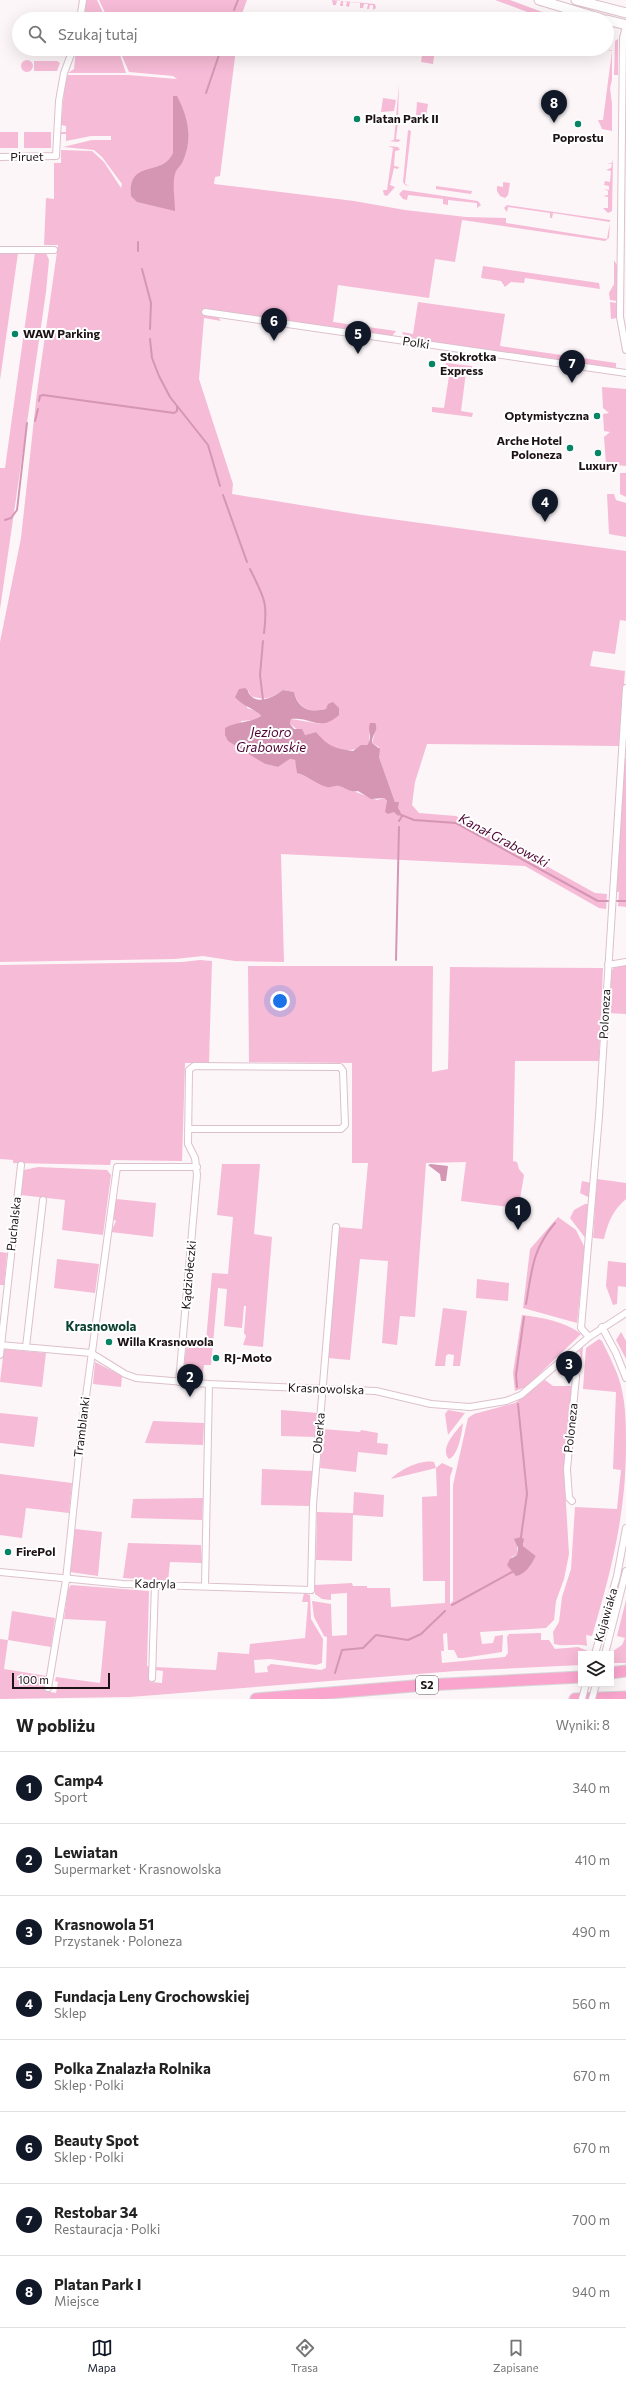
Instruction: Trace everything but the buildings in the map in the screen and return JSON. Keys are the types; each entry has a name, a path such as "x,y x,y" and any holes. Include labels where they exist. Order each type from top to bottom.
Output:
{"highway":[{"path":"614,1673 626,1671"},
{"name":"S2","path":"256,1699 426,1685 578,1677"},
{"path":"614,1677 626,1677"},
{"path":"575,1699 626,1697"}],"main road":[{"path":"539,0 579,12"},
{"path":"576,0 626,13"},
{"path":"614,22 626,25"}],"street":[{"path":"81,12 83,0"},
{"path":"626,25 623,38 620,317 626,350"},
{"name":"Piruet","path":"0,158 54,158 57,154 58,113 61,86 71,56"},
{"path":"0,250 54,250"},
{"name":"Polki","path":"206,312 626,373"},
{"name":"Poloneza","path":"589,1337 581,1328 599,1116 626,688"},
{"path":"608,965 626,962"},
{"path":"188,1129 341,1128 345,1125 343,1071 340,1067 191,1067 189,1070 188,1129 188,1144 196,1158 197,1167"},
{"name":"Puchalska","path":"0,1355 21,1165"},
{"name":"Tramblanki","path":"48,1688 66,1580 91,1353 117,1167 120,1165 197,1167"},
{"name":"Kądziołeczki","path":"180,1382 197,1167"},
{"path":"26,1347 43,1200"},
{"name":"Oberka","path":"311,1590 313,1505 336,1227"},
{"name":"Krasnowolska","path":"1,1345 91,1353 130,1377 209,1384 380,1391 431,1404 470,1407 506,1401 521,1395 589,1337 602,1327 626,1313"},
{"path":"602,1327 616,1353 626,1378"},
{"name":"Poloneza","path":"568,1355 574,1366 576,1377 567,1469 569,1498 572,1501"},
{"path":"205,1586 209,1384"},
{"name":"Kujawiaka","path":"596,1651 617,1576 626,1528"},
{"name":"Kujawiaka","path":"606,1651 626,1571"},
{"name":"Kadryla","path":"0,1572 66,1580 311,1590"},
{"path":"152,1678 155,1584"},
{"path":"582,1699 585,1687"},
{"path":"592,1699 595,1687"}],"shaded area":[{"path":"86,0 97,0 103,12 84,12"},
{"path":"99,0 247,0 243,12 105,12"},
{"path":"332,0 343,1 343,6 340,6 341,1 337,1 336,5 333,5"},
{"path":"495,0 510,0 542,12 527,12"},
{"path":"343,1 375,4 376,8 373,10 373,5 370,5 369,9 367,9 368,4 364,4 363,8 360,8 360,3 350,2 349,7 346,6 347,2"},
{"path":"618,39 618,75 614,75 615,41"},
{"path":"75,56 120,56 126,73 68,73 74,69"},
{"path":"122,56 235,56 220,176 215,177 214,184 354,201 405,210 466,217 506,218 506,223 607,239 610,223 609,238 605,241 462,220 455,262 435,259 429,298 338,285 333,322 396,331 392,336 205,309 205,315 218,317 221,321 204,318 199,379 233,484 232,494 362,515 626,551 626,621 620,620 615,654 593,651 590,666 625,671 619,746 427,744 415,782 412,805 419,813 456,816 595,893 607,894 606,909 599,908 525,866 281,854 284,962 235,961 203,956 175,959 0,962 0,642 21,538 37,392 58,245 44,245 46,198 54,199 54,163 61,163 61,150 92,151 104,162 121,188 122,184 102,157 94,150 63,147 92,140 111,140 111,136 91,136 66,141 66,134 61,134 61,132 66,132 66,126 61,125 65,81 67,75 128,75 177,79 173,76 129,72","holes":["248,690 251,696 268,698 283,690 294,692 296,698 302,706 310,710 326,709 321,724 291,719 290,724 305,735 316,732 324,743 341,750 353,750 369,743 369,733 377,725 372,743 379,747 379,757 395,802 398,802 398,816 384,798 377,800 337,785 329,787 298,773 295,760 290,759 278,767 265,764 248,752 241,721 255,720 261,716 256,711 247,708"]},
{"path":"422,56 434,56 433,64 421,62"},
{"path":"612,56 612,80 610,88 612,104 612,131 602,129 598,120 603,120"},
{"path":"27,60 31,62 33,66 31,70 27,72 23,70 21,66 23,62"},
{"path":"34,61 57,61 60,63 57,71 34,71"},
{"path":"399,84 398,119 403,119 403,122 398,122 396,139 401,140 398,142 389,141 394,140"},
{"path":"383,98 396,100 394,111 381,112"},
{"path":"417,102 428,104 426,117 416,116"},
{"path":"408,130 411,131 405,184 410,186 405,185 403,182"},
{"path":"0,132 18,132 18,148 0,148"},
{"path":"24,132 51,132 51,148 24,148"},
{"path":"388,146 398,147 400,150 395,151 394,166 399,167 398,169 394,168 390,185 395,187 387,196 384,195 383,190 387,190 393,148"},
{"path":"613,159 612,211 608,213 603,208 608,208 608,197 603,196 608,195 608,191 604,189 609,190 609,186 604,185 605,181 610,182 611,171 606,170 611,168 612,164 607,163 612,163"},
{"path":"503,182 510,183 508,195 505,198 500,196 497,191 497,186 503,187"},
{"path":"436,186 472,191 471,194 436,189"},
{"path":"403,190 478,201 481,205 477,208 477,203 448,200 448,205 443,204 443,199 408,195 407,200 403,199 399,194"},
{"path":"507,205 610,220 610,222 553,213 552,218 550,218 550,213 508,207 507,212 504,208"},
{"path":"0,253 18,253 0,380"},
{"path":"35,253 46,253 49,260 46,292 0,609 0,468 5,468"},
{"path":"614,260 617,265 617,301 610,300 609,293 614,284"},
{"path":"483,266 599,283 600,289 525,278 524,283 511,282 505,287 501,281 481,278"},
{"path":"418,302 505,314 500,346 616,363 616,368 405,338 402,332 413,334"},
{"path":"610,302 617,303 617,318 611,319"},
{"path":"446,363 472,366 471,373 466,372 461,411 473,413 472,417 432,412 432,407 444,408 450,370 445,369"},
{"path":"602,387 626,389 626,466 606,464 604,437 610,432 604,431 603,414 609,413 603,408"},
{"path":"620,473 626,473 626,497 620,494"},
{"path":"607,494 614,494 616,500 626,503 626,537 609,534"},
{"path":"626,758 626,907 618,906 619,892 615,892 624,759"},
{"path":"200,960 212,961 209,1063 185,1063 182,1161 111,1160 110,1165 13,1163 13,1160 0,1159 0,965 182,962"},
{"path":"248,966 433,966 432,1072 448,1069 450,967 603,968 599,1061 515,1061 513,1161 517,1162 519,1169 524,1175 517,1217 508,1216 509,1207 461,1201 466,1162 426,1163 415,1317 400,1316 397,1345 382,1343 388,1261 360,1259 350,1360 328,1358 338,1227 362,1229 368,1163 352,1163 352,1063 249,1062"},
{"path":"615,966 626,966 626,1014 608,1013 611,972"},
{"path":"222,1164 260,1164 254,1234 272,1237 263,1347 243,1345 246,1336 244,1333 246,1306 244,1306 242,1328 224,1326 227,1289 218,1288 211,1365 204,1365 202,1380 186,1378 183,1376 187,1340 206,1341 212,1273 228,1274 233,1217 217,1215"},
{"path":"38,1167 107,1170 111,1175 103,1235 62,1230 65,1200 21,1195 24,1170"},
{"path":"597,1179 626,1183 626,1199 612,1217 607,1227 604,1239 593,1238"},
{"path":"582,1181 591,1183 590,1198 580,1193"},
{"path":"116,1199 156,1203 153,1237 111,1232 116,1221 113,1219"},
{"path":"585,1204 589,1204 586,1239 570,1218 574,1210"},
{"path":"558,1217 576,1230 585,1248 577,1323 523,1308 530,1249"},
{"path":"0,1252 7,1253 4,1285 0,1285"},
{"path":"57,1259 99,1264 95,1293 54,1288"},
{"path":"608,1261 626,1263 626,1287 618,1286 617,1304 613,1305 606,1286"},
{"path":"477,1279 509,1283 508,1301 476,1298"},
{"path":"443,1308 467,1311 460,1366 453,1366 454,1355 448,1354 446,1356 445,1366 435,1366"},
{"path":"522,1315 561,1323 581,1334 526,1387 515,1391 513,1373"},
{"path":"621,1332 626,1341 626,1359 616,1340"},
{"path":"599,1339 602,1341 613,1363 621,1386 625,1408 625,1471 620,1519 611,1566 592,1636 586,1635 587,1646 558,1645 554,1644 553,1632 559,1622 562,1597 571,1569 575,1507 617,1509 621,1470 613,1469 616,1392 583,1389 586,1348"},
{"path":"583,1347 581,1372 579,1373 574,1357 575,1353 577,1358 581,1356 579,1351"},
{"path":"4,1349 46,1353 42,1387 0,1382"},
{"path":"95,1362 122,1376 121,1387 93,1384"},
{"path":"565,1362 569,1362 570,1369 567,1374 560,1375 557,1369"},
{"path":"545,1380 553,1386 574,1386 564,1470 569,1554 564,1579 556,1601 554,1620 546,1628 480,1632 482,1644 493,1643 495,1636 503,1635 502,1652 458,1658 454,1650 448,1650 447,1633 443,1634 444,1651 441,1651 442,1663 505,1657 508,1653 507,1637 509,1634 541,1633 541,1640 549,1640 555,1649 578,1647 588,1651 578,1651 578,1665 456,1671 130,1697 0,1699 0,1639 8,1640 4,1669 47,1676 45,1691 56,1693 58,1682 55,1681 56,1677 100,1683 106,1621 64,1619 68,1589 71,1585 149,1591 147,1666 151,1667 150,1682 162,1683 163,1671 155,1670 155,1667 216,1670 218,1652 249,1654 250,1644 305,1638 308,1602 302,1602 304,1593 310,1595 311,1619 323,1639 322,1663 316,1665 270,1659 254,1660 255,1673 268,1672 267,1667 271,1664 321,1670 326,1668 327,1637 324,1636 314,1617 312,1601 331,1604 332,1636 347,1635 347,1593 331,1594 331,1600 322,1599 315,1594 315,1585 352,1583 353,1586 367,1586 367,1588 390,1588 391,1607 445,1603 445,1581 423,1581 422,1497 437,1496 436,1468 442,1463 453,1468 450,1477 450,1604 453,1601 453,1485 468,1418 474,1414 515,1403","holes":["524,1542 523,1546 536,1556 528,1569 511,1557 517,1555 517,1545"]},
{"path":"281,1410 318,1413 316,1437 281,1436"},
{"path":"448,1410 465,1413 448,1435 445,1414"},
{"path":"0,1413 38,1417 34,1447 0,1443"},
{"path":"153,1421 204,1423 203,1445 145,1443"},
{"path":"463,1423 461,1438 457,1449 455,1454 449,1459 446,1455 447,1445"},
{"path":"323,1429 360,1432 361,1430 378,1433 377,1443 388,1444 387,1455 358,1452 356,1472 320,1468"},
{"path":"423,1462 434,1462 436,1468 391,1479 399,1472 411,1466"},
{"path":"262,1469 313,1471 311,1506 261,1505"},
{"path":"0,1474 72,1483 69,1513 26,1508 22,1538 0,1535"},
{"path":"354,1492 384,1495 383,1517 353,1515 352,1561 316,1560 317,1512 353,1513"},
{"path":"203,1498 202,1520 131,1518 133,1499"},
{"path":"75,1529 102,1532 98,1576 70,1572"},
{"path":"128,1543 201,1545 202,1563 170,1562 168,1581 123,1578"},
{"path":"626,1600 626,1663 614,1663 613,1651 622,1645 625,1638 617,1636"},
{"path":"12,1611 55,1618 51,1647 8,1640"}],"water":[{"path":"173,96 177,96 181,104 188,128 188,144 186,152 174,178 175,211 137,202 131,196 131,184 135,177 140,172 161,165 168,160 173,153"},
{"name":"Jezioro Grabowskie","path":"245,688 251,696 259,700 272,697 283,690 294,692 301,706 309,710 326,709 328,704 333,702 339,708 339,715 332,720 326,723 315,723 305,720 291,719 290,724 294,729 302,729 305,735 316,732 328,744 336,748 353,751 361,745 367,745 370,740 370,723 375,723 376,730 372,743 380,749 379,757 395,802 399,802 398,808 401,813 398,816 394,812 388,814 385,812 387,801 384,798 371,799 358,791 351,791 338,786 327,787 297,773 295,760 290,759 278,767 265,764 228,741 225,735 225,728 234,724 253,720 261,716 241,703 235,697 239,689"},
{"path":"428,1165 448,1166 446,1181 441,1181 440,1174"},
{"path":"521,1537 524,1539 523,1546 536,1556 530,1566 523,1573 516,1576 507,1565 510,1559 517,1555 518,1548 514,1539"}],"waterway":[{"name":"Kanał Grabowski","path":"234,10 238,0"},
{"name":"Kanał Grabowski","path":"206,93 219,56"},
{"name":"Kanał Grabowski","path":"138,242 138,251"},
{"name":"Kanał Grabowski","path":"142,269 151,303 150,329"},
{"name":"Kanał Grabowski","path":"150,339 152,358 159,376 170,397 208,445 220,486"},
{"path":"39,401 40,396 43,395 174,413 177,411 177,407"},
{"path":"35,421 38,409"},
{"path":"5,520 11,518 17,510 27,423"},
{"name":"Kanał Grabowski","path":"223,495 247,562"},
{"name":"Kanał Grabowski","path":"250,569 264,600 264,633"},
{"name":"Kanał Grabowski","path":"263,641 260,675 263,700"},
{"name":"Kanał Grabowski","path":"399,814 414,820 456,823 598,901 626,901"},
{"name":"Kanał Grabowski","path":"399,821 402,816"},
{"path":"396,960 399,827"},
{"path":"526,1304 537,1252 547,1233 555,1223"},
{"path":"517,1387 516,1375 524,1317"},
{"path":"518,1404 527,1494 521,1537"},
{"path":"452,1605 512,1572"},
{"path":"335,1673 342,1650 363,1648 376,1635 408,1640 421,1634 445,1611"}],"place":[{"name":"Platan Park II","path":"357,119"},
{"name":"Platan Park I","path":"554,123"},
{"name":"Poprostu","path":"578,124"},
{"name":"WAW Parking","path":"15,334"},
{"name":"Beauty Spot","path":"274,341"},
{"name":"Polka Znalazła Rolnika","path":"358,354"},
{"name":"Stokrotka Express","path":"432,364"},
{"name":"Restobar 34","path":"572,383"},
{"name":"Optymistyczna","path":"597,416"},
{"name":"Arche Hotel Poloneza","path":"570,448"},
{"name":"Luxury","path":"598,453"},
{"name":"Fundacja Leny Grochowskiej","path":"545,522"},
{"name":"Camp4","path":"518,1230"},
{"name":"Willa Krasnowola","path":"109,1342"},
{"name":"RJ-Moto","path":"216,1358"},
{"name":"Krasnowola 51","path":"569,1384"},
{"name":"Lewiatan","path":"190,1397"},
{"name":"FirePol","path":"8,1552"}],"district":[{"name":"Krasnowola","path":"101,1326"}]}
